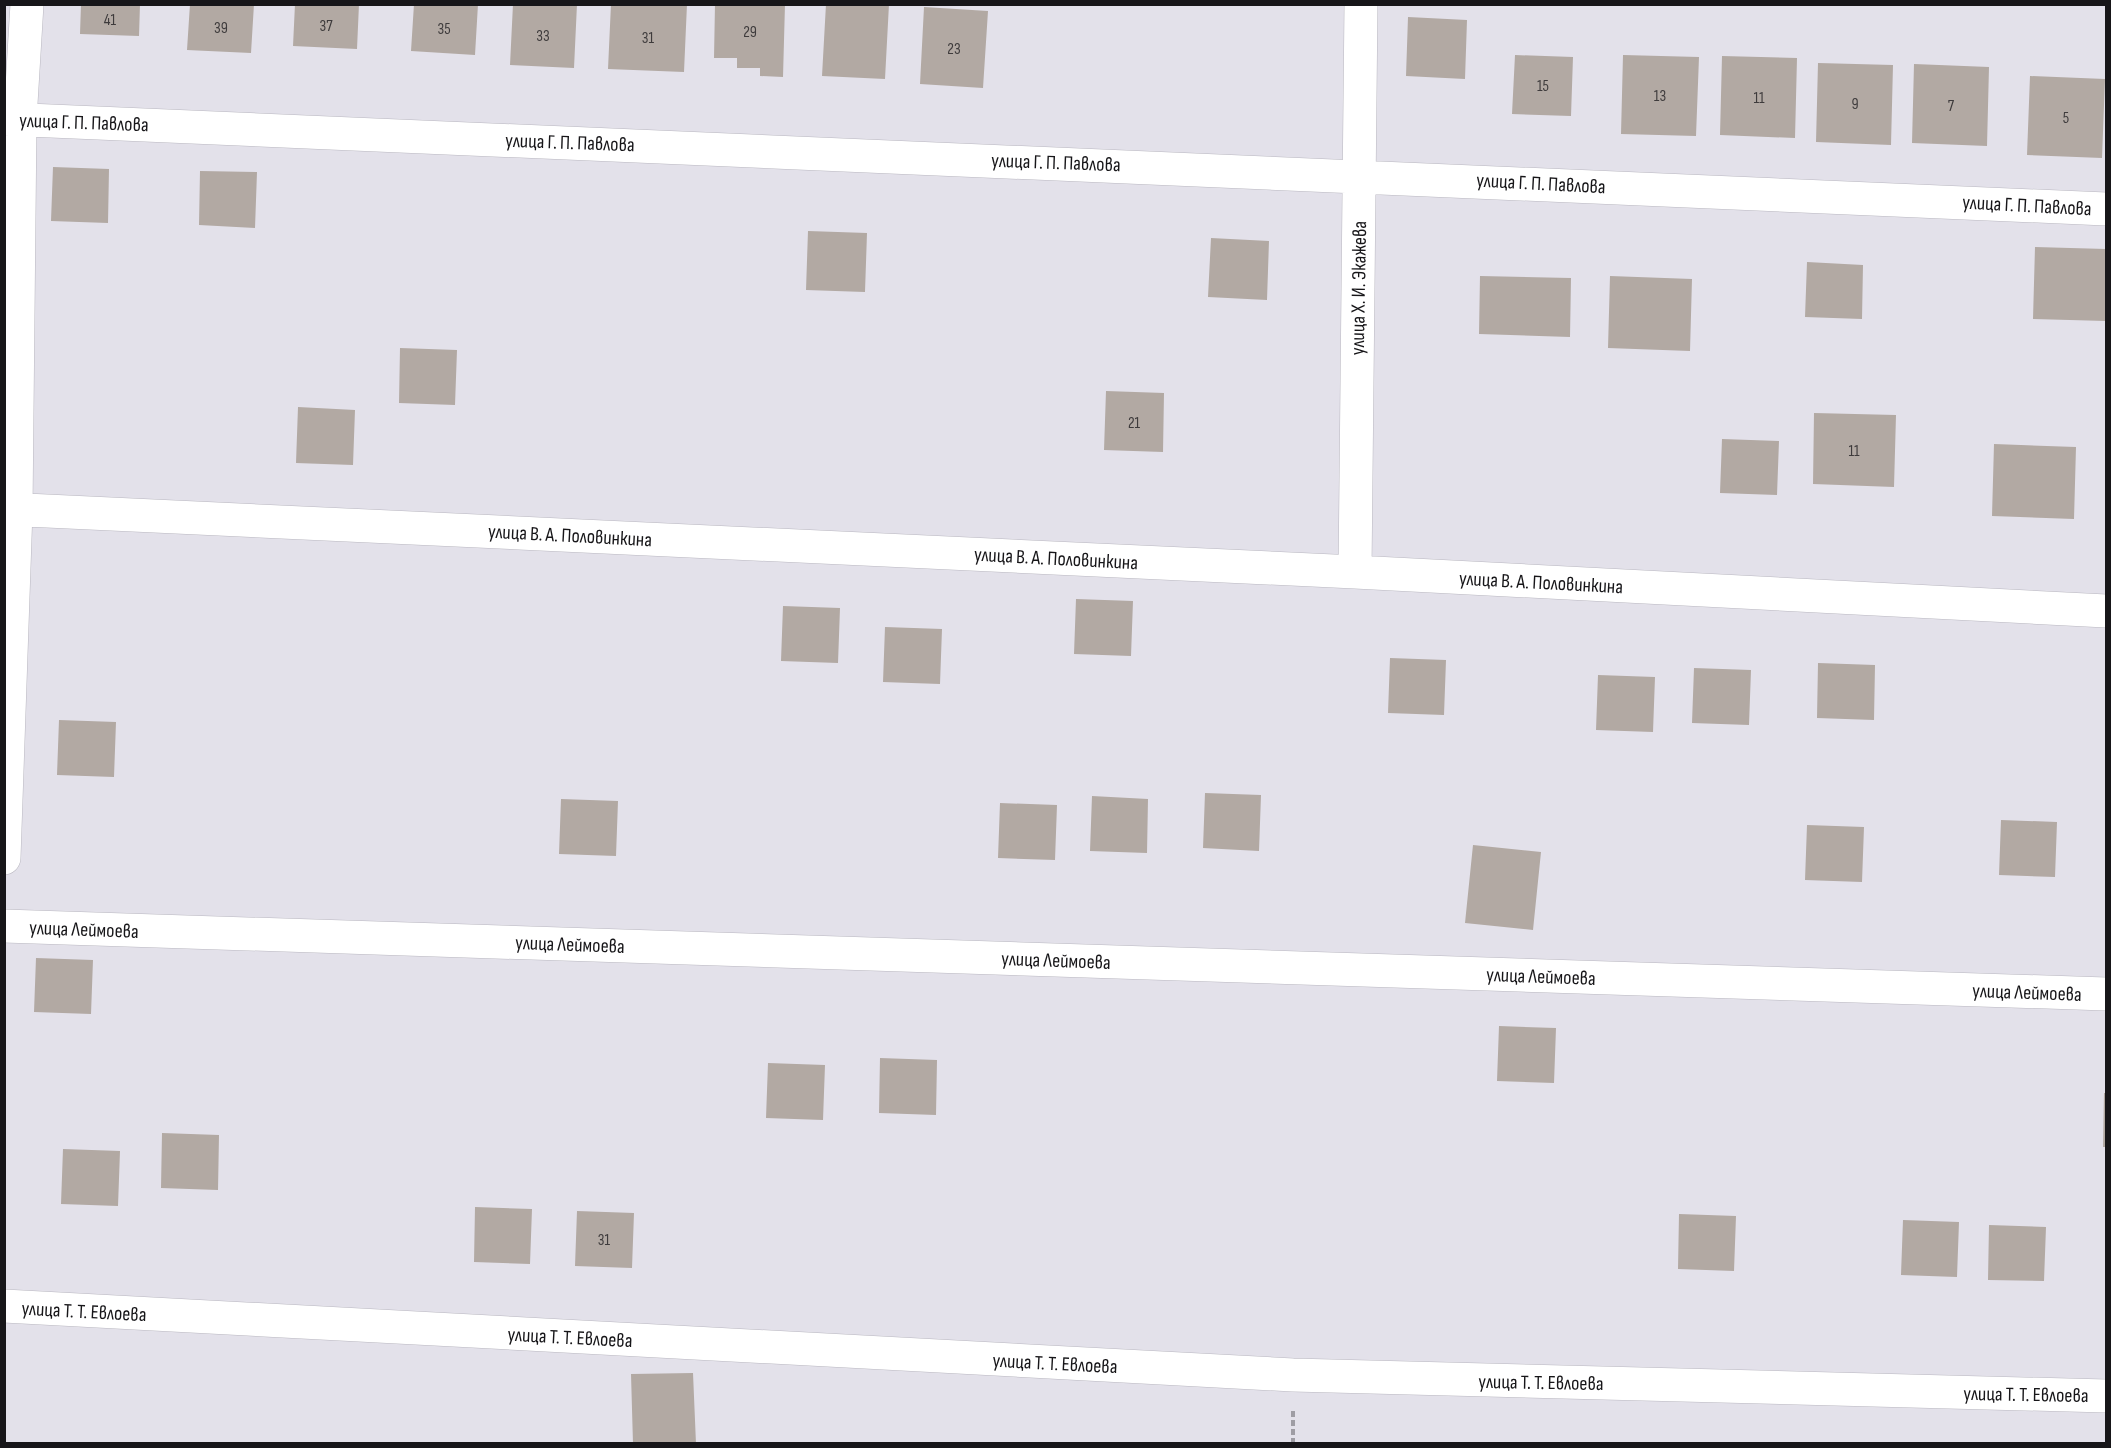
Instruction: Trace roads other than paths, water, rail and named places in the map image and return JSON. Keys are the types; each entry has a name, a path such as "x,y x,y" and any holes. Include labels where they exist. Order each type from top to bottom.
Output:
{"street":[{"path":"4,858 10,509 12,119 27,4"},
{"name":"улица Х. И. Экажева","path":"1355,572 1361,4"},
{"name":"улица Г. П. Павлова","path":"12,119 2106,208"},
{"name":"улица В. А. Половинкина","path":"10,509 1355,572 2106,611"},
{"name":"улица Леймоева","path":"4,926 2106,994"},
{"name":"улица Т. Т. Евлоева","path":"4,1306 1293,1376 2106,1396"}]}
